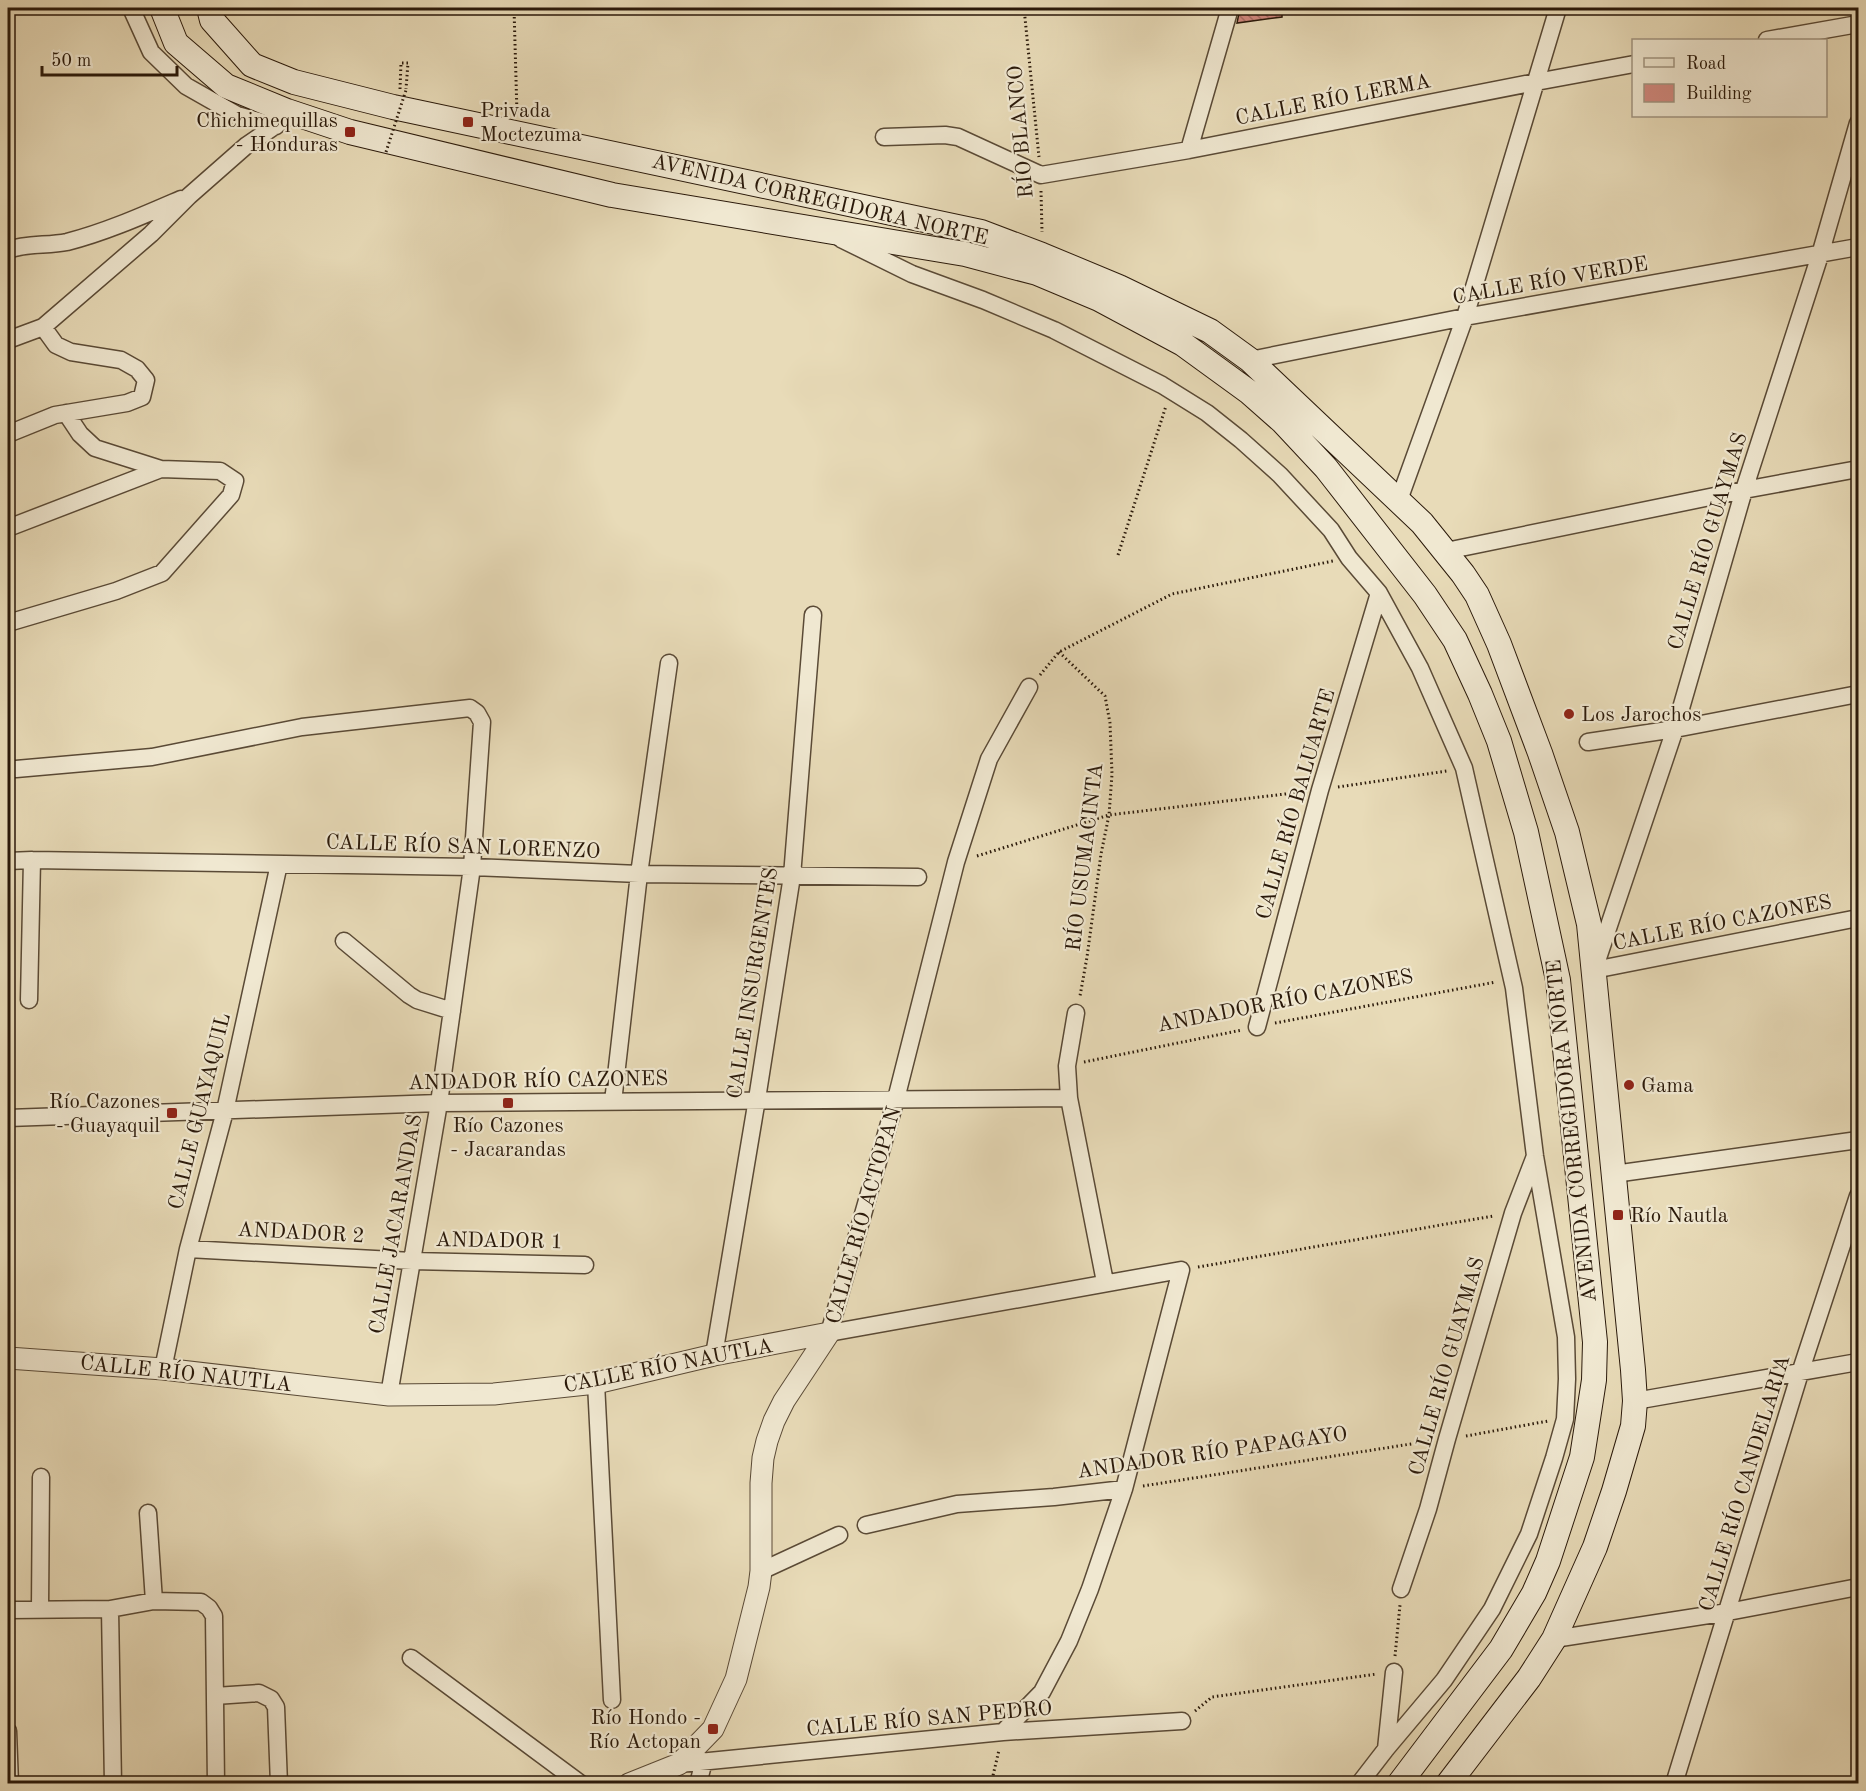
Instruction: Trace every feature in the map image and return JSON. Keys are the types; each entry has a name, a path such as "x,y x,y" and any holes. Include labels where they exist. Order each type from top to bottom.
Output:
{"main road":[{"name":"AVENIDA CORREGIDORA NORTE","path":"162,8 176,43 225,86 285,119 350,132 396,148 612,195 965,254 1037,273 1099,299 1183,344 1249,392 1283,422 1326,468 1425,595 1455,640 1480,694 1499,741 1526,831 1558,980 1595,1342 1594,1380 1582,1457 1534,1593 1501,1649 1399,1784"},
{"name":"AVENIDA CORREGIDORA NORTE","path":"209,8 212,20 252,65 294,82 411,100 518,133 981,232 1119,287 1210,331 1250,360 1422,523 1446,551 1477,595 1530,724 1567,832 1589,924 1635,1401 1633,1425 1599,1536 1554,1639 1529,1678 1448,1784"},
{"path":"396,148 411,100"}],"street":[{"path":"131,8 151,52 186,86 237,115 285,119"},
{"path":"1189,150 1230,8"},
{"path":"1399,501 1465,317 1558,8"},
{"path":"1773,39 1858,24"},
{"name":"CALLE RÍO LERMA","path":"1041,175 1189,150 1632,64"},
{"path":"8,340 43,327 151,234 189,196 247,145 285,119"},
{"name":"CALLE RÍO GUAYMAS","path":"1594,970 1675,729 1744,490 1820,255 1858,123"},
{"path":"884,137 945,135 958,137 1041,175"},
{"path":"10,244 43,246 67,242 137,218 189,196"},
{"path":"824,230 912,274 983,300 1054,330 1172,390 1207,412 1280,475 1331,530 1349,558 1379,593 1420,668 1464,768 1512,978 1535,1155 1566,1337 1565,1419 1529,1534 1492,1609 1444,1680 1359,1784"},
{"name":"CALLE RÍO VERDE","path":"1250,360 1465,317 1858,247"},
{"path":"8,434 55,415 127,403 142,397 146,380 137,369 121,360 71,352 56,345 43,327"},
{"path":"8,623 116,591 162,573 231,495 235,481 220,471 161,469 95,447 80,434 66,412"},
{"path":"8,528 161,469"},
{"path":"1446,551 1858,469"},
{"name":"CALLE RÍO BALUARTE","path":"1257,1027 1320,790 1379,593"},
{"name":"CALLE INSURGENTES","path":"714,1355 792,876 813,615"},
{"path":"613,1102 639,874 669,663"},
{"name":"CALLE RÍO ACTOPAN","path":"679,1764 713,1729 736,1679 759,1587 761,1483 767,1441 784,1401 829,1332 897,1099 956,862 989,759 1029,687"},
{"path":"1588,742 1675,729 1858,694"},
{"name":"CALLE JACARANDAS","path":"16,769 152,757 302,727 470,708 477,713 482,722 472,867 439,1103 389,1395"},
{"path":"29,1000 32,860"},
{"name":"CALLE RÍO SAN LORENZO","path":"8,861 472,867 639,874 918,877"},
{"name":"CALLE GUAYAQUIL","path":"163,1369 188,1249 225,1111 279,864"},
{"name":"CALLE RÍO CAZONES","path":"1594,970 1858,918"},
{"path":"344,941 409,995 417,1000 452,1011"},
{"path":"1076,1013 1067,1066 1069,1098 1105,1282"},
{"name":"ANDADOR RÍO CAZONES","path":"8,1118 439,1103 1069,1098"},
{"path":"1614,1173 1858,1140"},
{"name":"CALLE RÍO GUAYMAS","path":"1401,1589 1428,1509 1513,1213 1535,1155"},
{"name":"CALLE RÍO CANDELARIA","path":"1674,1784 1800,1373 1858,1196"},
{"name":"ANDADOR 2","path":"188,1249 412,1260"},
{"name":"ANDADOR 1","path":"412,1260 585,1265"},
{"path":"1003,1732 1042,1692 1069,1641 1090,1589 1124,1489 1181,1270"},
{"name":"CALLE RÍO NAUTLA","path":"8,1358 163,1369 389,1395 494,1394 596,1383 714,1355 829,1332 1181,1270"},
{"path":"1635,1401 1858,1362"},
{"path":"596,1383 612,1700"},
{"path":"40,1610 41,1477"},
{"name":"ANDADOR RÍO PAPAGAYO","path":"866,1525 957,1504 1124,1489"},
{"path":"148,1513 154,1600"},
{"path":"1529,1534 1558,1530"},
{"path":"761,1571 839,1535"},
{"path":"1554,1639 1728,1612 1858,1587"},
{"path":"8,1610 110,1609 154,1600 201,1602 209,1608 214,1616 216,1784"},
{"path":"110,1609 114,1784"},
{"path":"1492,1609 1514,1628"},
{"path":"411,1659 581,1784"},
{"path":"1386,1749 1394,1672"},
{"path":"215,1696 259,1694 271,1699 276,1707 279,1784"},
{"name":"CALLE RÍO SAN PEDRO","path":"679,1764 1003,1732 1182,1721"},
{"path":"8,1731 10,1784"},
{"path":"698,1784 704,1761"},
{"path":"629,1784 679,1764"}],"path":[{"path":"514,8 518,133"},
{"name":"RÍO BLANCO","path":"1024,8 1041,175 1042,255"},
{"path":"396,148 411,100 408,63 401,63 400,87"},
{"path":"1118,555 1172,390"},
{"path":"1029,687 1059,652 1172,594 1349,558"},
{"name":"RÍO USUMACINTA","path":"1059,652 1105,696 1110,723 1112,774 1109,815 1076,1013"},
{"path":"956,862 1109,815 1320,790 1464,768"},
{"name":"ANDADOR RÍO CAZONES","path":"1067,1066 1512,978"},
{"path":"1181,1270 1513,1213"},
{"name":"ANDADOR RÍO PAPAGAYO","path":"1124,1489 1565,1419"},
{"path":"1182,1721 1212,1697 1394,1672 1401,1589"},
{"path":"991,1784 1003,1732"}],"building":[{"path":"1240,8 1282,8 1282,17 1237,23"}],"place":[{"name":"Privada Moctezuma","path":"468,122"},
{"name":"Chichimequillas - Honduras","path":"350,132"},
{"name":"Los Jarochos","path":"1569,714"},
{"name":"Gama","path":"1629,1085"},
{"name":"Río Cazones - Jacarandas","path":"508,1103"},
{"name":"Río Cazones - Guayaquil","path":"172,1113"},
{"name":"Río Nautla","path":"1618,1215"},
{"name":"Río Hondo - Río Actopan","path":"713,1729"}]}
